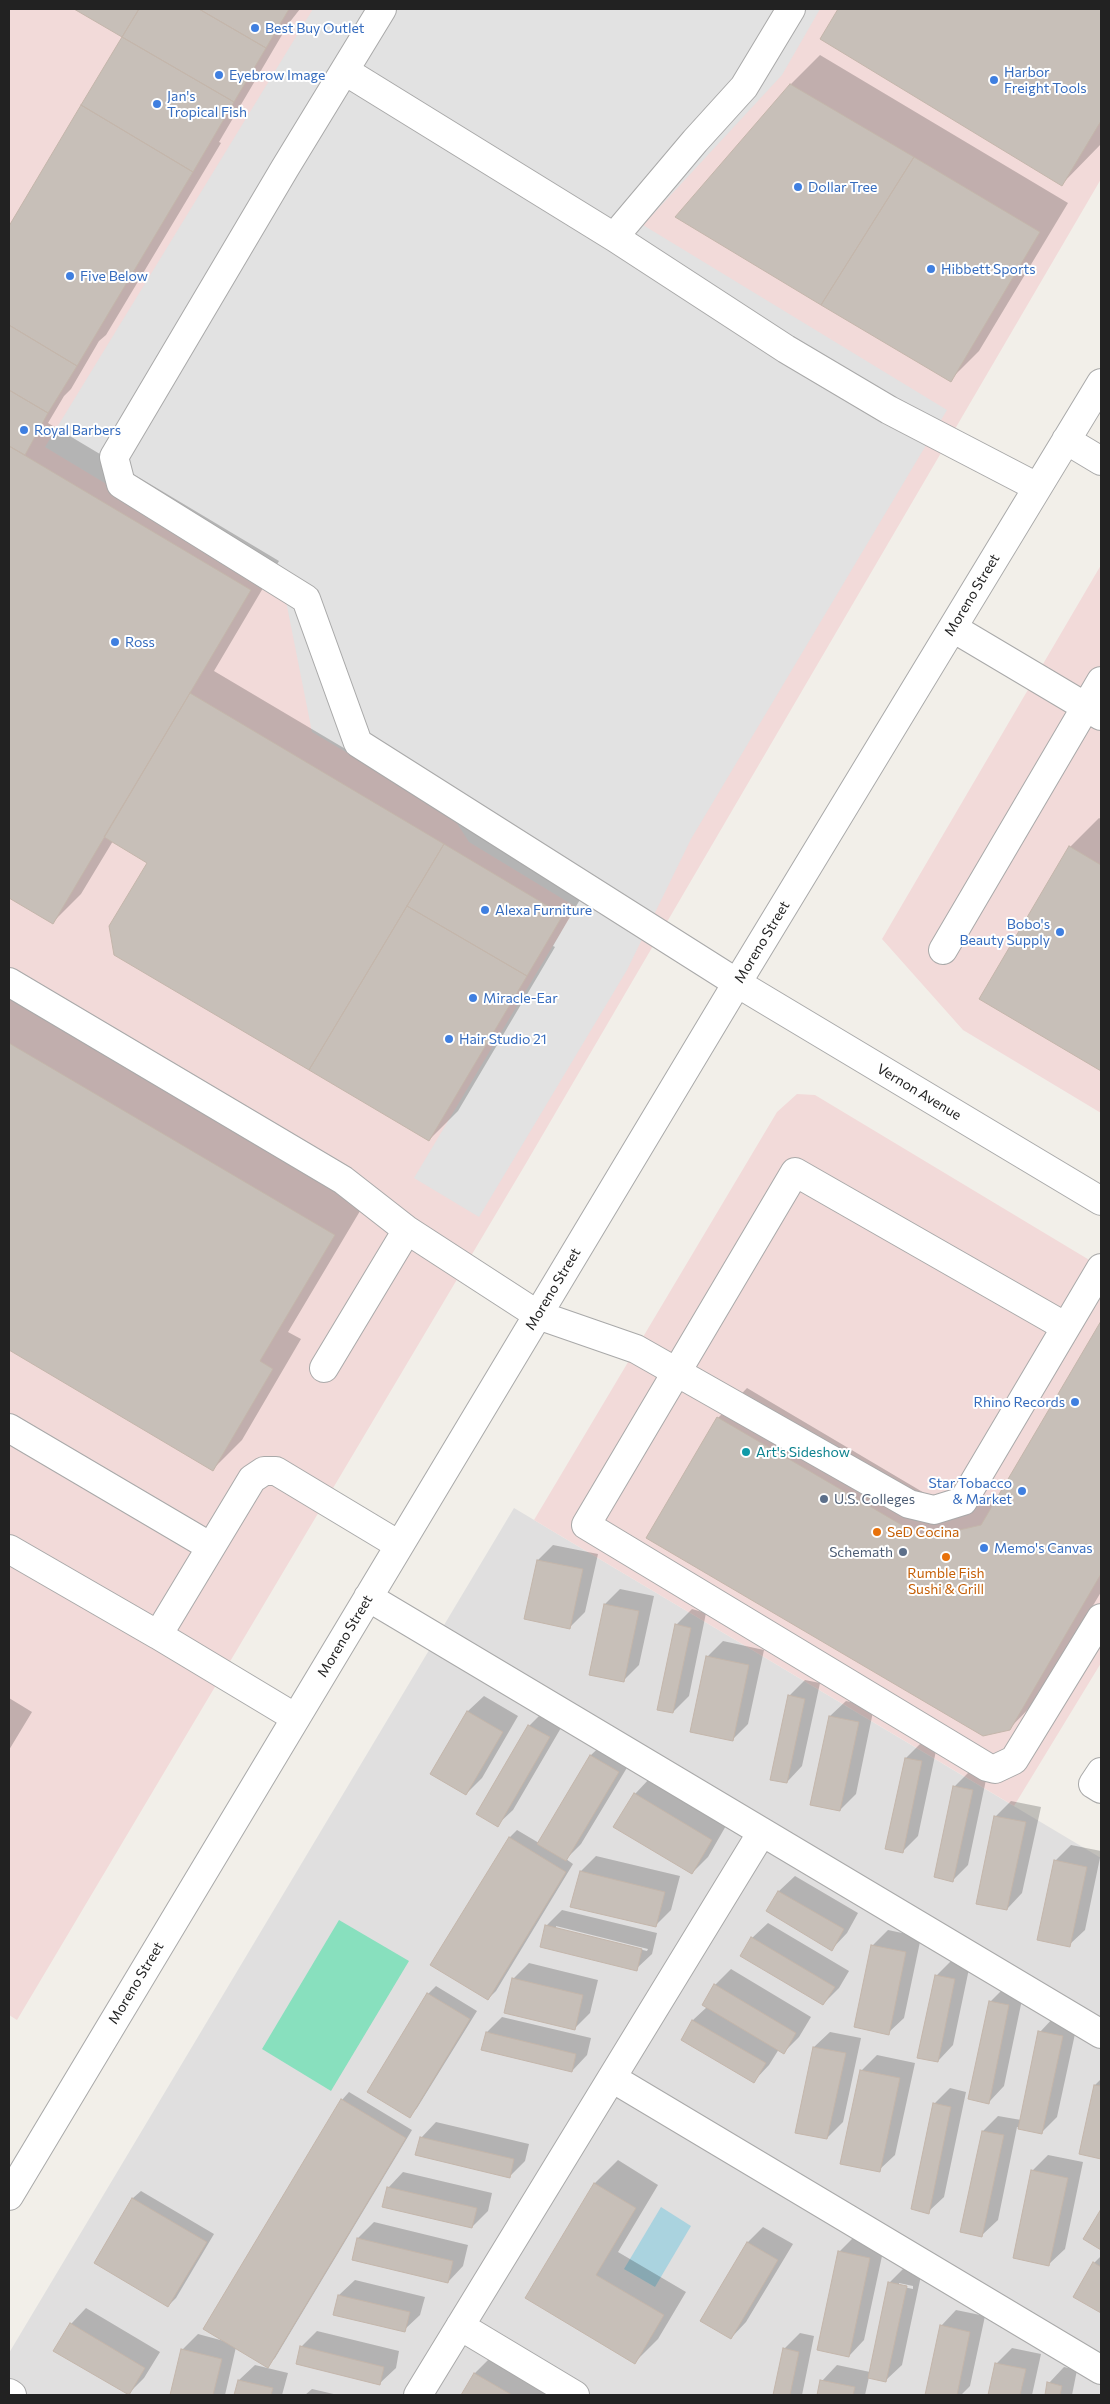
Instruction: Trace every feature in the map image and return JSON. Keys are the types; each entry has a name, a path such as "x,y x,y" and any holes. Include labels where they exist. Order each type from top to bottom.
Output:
{"street":[{"name":"Vernon Avenue","path":"382,9 280,176 114,457 121,484 306,598 358,743 737,983 1101,1202"},
{"path":"614,237 695,141 744,87 791,9"},
{"path":"345,71 614,237 786,350 889,410 1037,487"},
{"name":"Moreno Street","path":"9,2196 737,983 1101,383"},
{"path":"1066,440 1101,461"},
{"path":"953,628 1094,712"},
{"path":"943,950 1094,712 1101,681"},
{"path":"9,982 343,1180 407,1230 538,1315 636,1349 909,1504 934,1510 963,1502 1101,1268"},
{"path":"1066,1327 795,1172 586,1525 987,1768 995,1769 1014,1760 1101,1618"},
{"path":"324,1368 407,1230"},
{"path":"9,1428 211,1547"},
{"path":"158,1635 252,1479 264,1471 276,1471 399,1545"},
{"path":"9,1549 296,1718"},
{"path":"368,1597 1101,2034"},
{"path":"1101,1772 1093,1784 1101,1789"},
{"path":"418,2395 762,1832"},
{"path":"612,2078 1101,2370"},
{"path":"460,2326 574,2395"}],"shaded area":[{"path":"9,9 1101,9 1101,179 525,1165 17,2020 9,2015"},
{"path":"313,9 820,9 782,75 643,225 947,410 691,839 627,970 479,1217 414,1178 576,907 469,842 451,814 312,732 284,591 45,447"},
{"path":"1101,565 1101,1113 963,1030 882,939"},
{"path":"797,1094 815,1095 1101,1267 1101,1663 1014,1806 534,1520 777,1112"},
{"path":"514,1508 1101,1858 1101,2395 9,2395 9,2353"}],"green space":[{"path":"339,1920 409,1961 331,2091 262,2049"}],"water":[{"path":"661,2207 691,2226 655,2287 624,2269"}],"building":[{"path":"74,9 139,9 122,37"},
{"name":"Eyebrow Image","path":"139,9 199,9 266,48 234,102 122,37"},
{"name":"Best Buy Outlet","path":"199,9 289,9 266,48"},
{"name":"Harbor Freight Tools","path":"838,9 1101,9 1101,121 1062,186 820,39"},
{"name":"Jan's Tropical Fish","path":"122,37 234,102 193,172 81,105"},
{"name":"Dollar Tree","path":"790,84 914,157 821,305 675,217"},
{"name":"Five Below","path":"81,105 193,172 77,366 9,325 9,226"},
{"name":"Hibbett Sports","path":"914,157 1040,232 951,382 821,305"},
{"path":"9,325 77,366 48,413 9,390"},
{"name":"Royal Barbers","path":"9,390 48,413 25,455 9,446"},
{"name":"Ross","path":"9,446 251,590 53,924 9,898"},
{"path":"190,693 444,844 309,1070 114,955 109,926 147,863 104,837"},
{"name":"Alexa Furniture","path":"444,844 563,915 527,976 407,906"},
{"name":"Bobo's Beauty Supply","path":"1069,846 1101,865 1101,1071 979,999"},
{"path":"407,906 527,976 429,1141 309,1070"},
{"path":"9,1043 335,1235 260,1361 273,1369 213,1471 9,1350"},
{"path":"1101,1321 1101,1574 1010,1730 983,1736 646,1538 717,1417 924,1538 981,1525"},
{"path":"537,1560 583,1569 570,1629 524,1619"},
{"path":"604,1604 639,1611 624,1682 589,1675"},
{"path":"675,1624 691,1628 673,1713 657,1710"},
{"path":"706,1656 749,1665 733,1741 690,1732"},
{"path":"788,1695 805,1699 787,1783 770,1780"},
{"path":"467,1711 503,1732 466,1795 430,1774"},
{"path":"829,1716 859,1722 840,1811 810,1805"},
{"path":"528,1725 550,1737 498,1827 476,1814"},
{"path":"590,1755 619,1772 566,1861 537,1844"},
{"path":"905,1758 922,1761 903,1853 885,1849"},
{"path":"953,1786 973,1790 953,1882 934,1877"},
{"path":"634,1793 712,1840 692,1874 613,1827"},
{"path":"994,1816 1026,1822 1007,1910 976,1904"},
{"path":"509,1837 566,1872 488,2000 430,1965"},
{"path":"1054,1860 1087,1867 1070,1947 1037,1940"},
{"path":"580,1871 665,1892 656,1927 570,1907"},
{"path":"778,1891 844,1929 832,1951 766,1911"},
{"path":"545,1925 642,1949 637,1971 540,1947"},
{"path":"751,1937 835,1987 823,2005 740,1956"},
{"path":"871,1945 906,1952 889,2035 854,2027"},
{"path":"935,1975 955,1979 938,2062 917,2058"},
{"path":"512,1978 583,1995 575,2030 504,2013"},
{"path":"714,1984 796,2033 784,2054 702,2005"},
{"path":"427,1993 470,2019 410,2118 367,2092"},
{"path":"989,2001 1009,2005 989,2104 968,2099"},
{"path":"692,2020 766,2063 754,2083 681,2040"},
{"path":"1038,2031 1063,2036 1042,2134 1018,2129"},
{"path":"486,2032 576,2054 572,2072 481,2050"},
{"path":"813,2047 846,2053 827,2139 795,2133"},
{"path":"860,2070 900,2078 880,2172 840,2164"},
{"path":"1094,2085 1101,2086 1101,2159 1079,2154"},
{"path":"341,2099 406,2138 268,2368 203,2329"},
{"path":"933,2103 951,2107 929,2214 911,2209"},
{"path":"982,2131 1004,2135 982,2237 960,2232"},
{"path":"420,2137 514,2159 510,2178 415,2155"},
{"path":"1031,2170 1068,2178 1049,2266 1013,2258"},
{"path":"594,2183 636,2208 596,2275 664,2315 635,2364 525,2298"},
{"path":"387,2187 477,2208 472,2228 382,2207"},
{"path":"132,2198 207,2242 168,2307 94,2263"},
{"path":"1101,2209 1101,2250 1083,2239"},
{"path":"357,2238 453,2261 448,2283 352,2260"},
{"path":"747,2242 778,2260 731,2339 700,2321"},
{"path":"838,2251 870,2258 849,2357 817,2350"},
{"path":"1093,2262 1101,2267 1101,2313 1073,2297"},
{"path":"888,2282 907,2286 886,2382 868,2378"},
{"path":"338,2295 410,2312 405,2332 333,2315"},
{"path":"70,2323 145,2368 129,2395 53,2351"},
{"path":"940,2325 970,2332 957,2395 925,2395"},
{"path":"300,2346 384,2367 380,2385 296,2364"},
{"path":"783,2348 799,2352 790,2395 773,2395"},
{"path":"181,2349 222,2359 213,2395 170,2395"},
{"path":"995,2363 1026,2369 1020,2395 988,2395"},
{"path":"474,2373 512,2395 461,2395"},
{"path":"238,2380 273,2388 271,2395 234,2395"},
{"path":"820,2380 855,2387 853,2395 817,2395"},
{"path":"1047,2382 1062,2386 1060,2395 1045,2395"}],"place":[{"name":"Best Buy Outlet","path":"255,28"},
{"name":"Eyebrow Image","path":"219,75"},
{"name":"Harbor Freight Tools","path":"994,80"},
{"name":"Jan's Tropical Fish","path":"157,104"},
{"name":"Dollar Tree","path":"798,187"},
{"name":"Hibbett Sports","path":"931,269"},
{"name":"Five Below","path":"70,276"},
{"name":"Royal Barbers","path":"24,430"},
{"name":"Ross","path":"115,642"},
{"name":"Alexa Furniture","path":"485,910"},
{"name":"Bobo's Beauty Supply","path":"1060,932"},
{"name":"Miracle-Ear","path":"473,998"},
{"name":"Hair Studio 21","path":"449,1039"},
{"name":"Rhino Records","path":"1075,1402"},
{"name":"Art's Sideshow","path":"746,1452"},
{"name":"Star Tobacco & Market","path":"1022,1491"},
{"name":"U.S. Colleges","path":"824,1499"},
{"name":"SeD Cocina","path":"877,1532"},
{"name":"Memo's Canvas","path":"984,1548"},
{"name":"Schemath","path":"903,1552"},
{"name":"Rumble Fish Sushi & Grill","path":"946,1557"}]}
